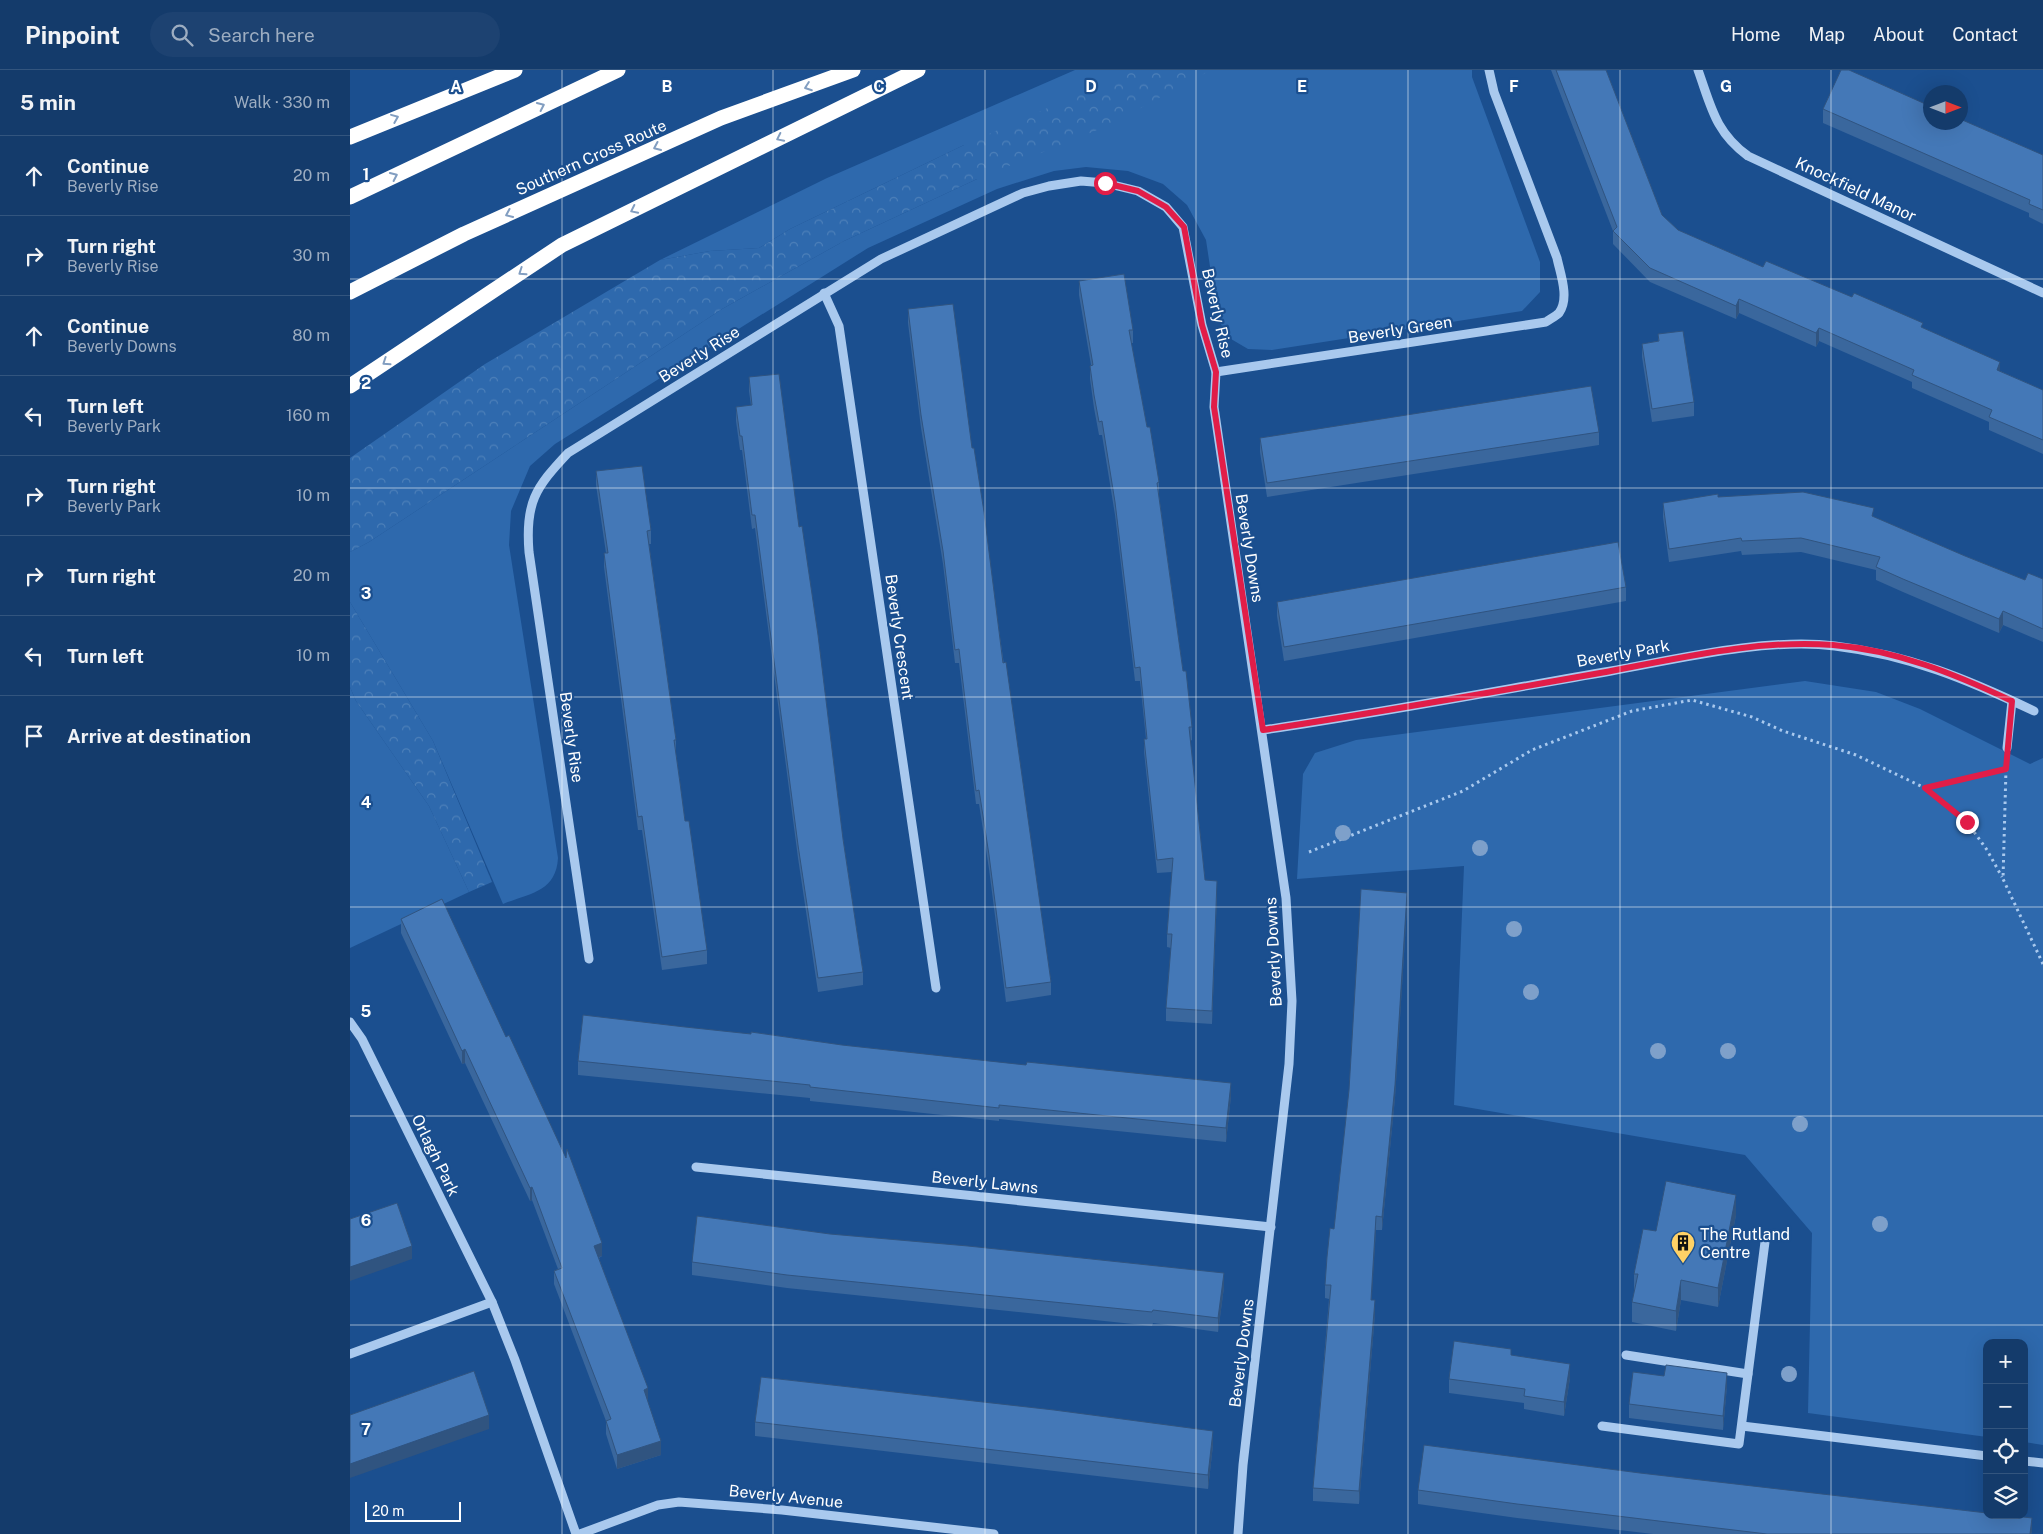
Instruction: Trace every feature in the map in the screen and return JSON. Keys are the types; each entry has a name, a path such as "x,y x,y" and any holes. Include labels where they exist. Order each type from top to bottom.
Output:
{"highway":[{"path":"350,137 516,70"},
{"path":"350,197 618,70"},
{"name":"Southern Cross Route","path":"350,292 464,234 721,118 853,70"},
{"path":"350,386 562,245 918,70"}],"street":[{"name":"Beverly Green","path":"1216,372 1546,322 1559,313 1563,301 1563,286 1557,258 1494,92 1489,70"},
{"name":"Knockfield Manor","path":"1698,70 1718,126 1731,144 1748,156 2043,293"},
{"name":"Beverly Rise","path":"590,959 527,528 530,505 540,485 568,453 881,259 1024,193 1049,186 1081,181 1105,183 1138,191 1166,207 1184,227 1202,325 1216,372"},
{"name":"Beverly Crescent","path":"824,293 839,326 936,988"},
{"name":"Beverly Downs","path":"1216,372 1214,407 1263,730 1286,898 1291,992 1289,1064 1243,1465 1238,1534"},
{"name":"Beverly Park","path":"1263,730 1684,658 1774,645 1833,645 1899,656 1933,667 2034,711"},
{"path":"2007,748 2012,701"},
{"name":"Orlagh Park","path":"350,1022 362,1039 492,1302 578,1534"},
{"name":"Beverly Lawns","path":"696,1167 1271,1227"},
{"path":"1602,1426 1739,1444 1765,1242"},
{"path":"350,1354 492,1302"},
{"path":"1626,1355 1748,1374"},
{"path":"1742,1426 1983,1456"},
{"path":"2028,1461 2043,1463"},
{"name":"Beverly Avenue","path":"578,1534 658,1505 689,1502 782,1510 994,1534"}],"path":[{"path":"1309,852 1463,791 1532,750 1632,711 1692,700 1752,717 1783,731 1856,755 1925,788 1967,822 1987,850 2003,879 2043,964"},
{"path":"2003,879 2007,748"},
{"path":"1925,788 2006,769"}],"green space":[{"path":"1075,70 1472,70 1472,77 1540,262 1540,292 1522,311 1272,350 1248,349 1231,339 1218,320 1206,240 1187,205 1163,184 1128,171 1086,167 1054,171 997,189 868,248 555,444 530,466 511,511 509,545 558,858 556,869 547,885 532,894 503,904 433,741 350,602 350,552 369,542 722,309 844,241 977,179 964,145 790,229 759,248 710,251 660,260 827,178"},
{"path":"1133,70 1211,70 1107,126 977,179 844,241 722,309 369,542 350,552 350,458 485,364 660,260 710,251 759,248 790,229 964,145"},
{"path":"350,602 433,741 492,882 469,892 429,806 356,701 350,687"},
{"path":"1805,681 1876,692 1920,709 2030,764 2043,758 2043,1445 2028,1443 2028,1339 1983,1339 1983,1436 1808,1413 1812,1233 1745,1155 1454,1105 1464,866 1297,879 1303,774 1315,753 1356,740"},
{"path":"350,687 356,701 429,806 469,892 350,948"}],"building":[{"path":"1556,70 1606,70 1662,215 1678,230 1763,267 1766,261 1852,297 1854,293 1923,323 1921,327 2000,362 1997,370 2043,390 2043,440 1989,417 1992,410 1912,375 1914,370 1819,328 1816,333 1739,299 1736,306 1650,268 1613,231 1617,227"},
{"path":"1841,70 1849,70 1923,103 1923,130 1968,130 1968,122 2043,155 2043,210 2029,204 2030,200 1823,109"},
{"path":"1124,274 1133,330 1129,330 1147,427 1150,427 1159,482 1157,483 1183,671 1186,671 1192,727 1189,727 1205,880 1217,881 1212,1011 1166,1008 1172,934 1167,934 1173,858 1157,860 1144,739 1147,739 1140,667 1135,668 1115,502 1102,421 1099,422 1094,395 1090,366 1093,365 1079,281"},
{"path":"953,304 972,448 974,448 984,512 1003,663 1006,662 1051,982 1006,988 989,855 979,790 976,791 959,649 955,650 943,551 921,415 908,309"},
{"path":"1683,331 1694,402 1652,409 1642,344 1659,341 1658,334"},
{"path":"779,374 799,527 802,526 818,635 843,839 863,972 818,978 798,845 755,515 752,515 742,436 740,436 736,407 752,405 749,377"},
{"path":"1591,386 1599,432 1267,483 1260,438"},
{"path":"642,466 651,530 647,531 676,740 674,740 685,821 689,821 707,950 662,957 642,816 638,817 604,553 608,553 596,471"},
{"path":"1803,492 1874,508 1872,516 1965,556 2025,580 2028,573 2043,579 2043,629 2003,611 1999,619 1903,579 1876,567 1880,557 1801,538 1742,541 1741,538 1669,549 1663,503 1718,494 1718,497"},
{"path":"1618,542 1626,587 1284,647 1277,602"},
{"path":"1361,889 1407,893 1395,1085 1382,1217 1376,1216 1371,1300 1375,1300 1359,1491 1313,1488 1331,1285 1325,1285 1327,1257 1330,1228 1334,1229 1349,1090"},
{"path":"442,899 506,1037 509,1035 566,1158 567,1149 602,1243 594,1246 648,1388 644,1390 661,1441 617,1455 606,1421 611,1419 554,1271 562,1268 532,1187 530,1188 465,1049 462,1051 401,919"},
{"path":"583,1015 751,1034 751,1032 842,1045 1026,1065 1027,1062 1231,1083 1226,1128 999,1105 999,1108 810,1087 810,1085 578,1061"},
{"name":"The Rutland Centre","path":"1666,1181 1736,1195 1718,1288 1681,1280 1676,1311 1632,1302 1638,1274 1634,1274 1643,1229 1656,1231"},
{"path":"397,1203 412,1246 350,1267 350,1219"},
{"path":"697,1216 830,1234 968,1246 1224,1273 1218,1318 1153,1310 1152,1312 787,1275 692,1262"},
{"path":"1454,1341 1511,1349 1511,1355 1570,1364 1564,1402 1524,1396 1525,1389 1449,1379"},
{"path":"1666,1365 1727,1373 1723,1416 1629,1404 1633,1372 1664,1376"},
{"path":"474,1371 489,1415 350,1464 350,1415"},
{"path":"761,1377 1054,1410 1213,1431 1208,1475 755,1422"},
{"path":"1424,1445 1640,1473 1983,1513 1983,1519 2032,1518 2030,1534 1767,1534 1517,1504 1418,1490"}],"place":[{"name":"The Rutland Centre","path":"1683,1264"}],"route":[{"path":"1105,183 1138,191 1166,207 1184,227 1202,325 1216,372 1214,407 1263,730 1684,658 1774,645 1833,645 1899,656 1933,667 2012,701 2006,769 1925,788 1967,822"}]}
